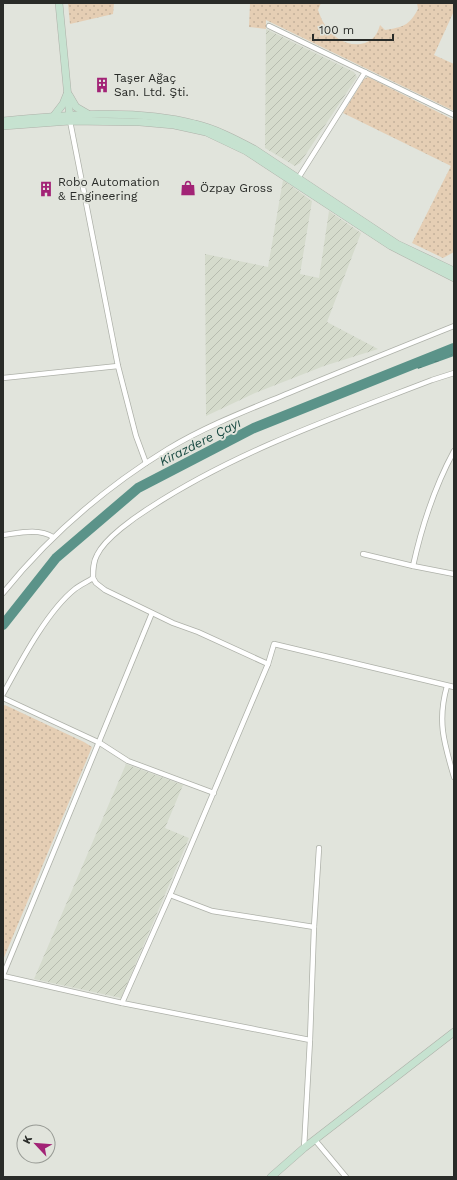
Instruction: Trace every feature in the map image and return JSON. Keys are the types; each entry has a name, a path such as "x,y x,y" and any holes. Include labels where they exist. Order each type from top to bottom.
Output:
{"main road":[{"path":"58,3 70,118"},
{"path":"68,92 76,107 90,115"},
{"path":"53,117 63,104 68,92"},
{"path":"3,126 90,115 142,116 172,119 203,126 223,133 240,142 390,246 454,278"},
{"path":"3,121 53,117 97,121 153,122 174,124 218,136 297,181 397,244 454,271"},
{"path":"272,1177 304,1148 454,1032"}],"street":[{"path":"268,26 454,115"},
{"path":"297,181 365,72"},
{"path":"70,118 118,366 137,440 146,463"},
{"path":"3,593 20,572 53,537 87,507 146,463 190,436 238,414 454,326"},
{"path":"3,378 118,366"},
{"path":"268,664 198,632 172,623 105,590 96,583 93,578 96,555 118,531 134,518 201,477 238,458 425,382 454,373"},
{"path":"413,566 428,508 439,480 454,451"},
{"path":"3,535 36,531 43,532 53,537"},
{"path":"363,554 454,574"},
{"path":"3,694 34,641 59,605 74,590 93,578"},
{"path":"152,613 100,743 3,976 122,1003 310,1040"},
{"path":"122,1003 214,793 268,664 274,644 454,687"},
{"path":"447,686 442,709 442,726 445,746 454,777"},
{"path":"3,698 100,743 128,761 214,793"},
{"path":"304,1148 314,927 320,848"},
{"path":"170,895 212,911 314,927"},
{"path":"315,1140 346,1177"}],"shaded area":[{"path":"68,3 114,3 113,14 70,24"},
{"path":"250,3 321,3 318,10 328,30 342,41 359,44 371,40 376,34 380,25 385,30 405,25 415,15 418,9 417,3 454,3 454,11 434,55 454,64 454,111 266,20 266,29 249,27"},
{"path":"266,29 354,72 357,77 300,163 295,166 265,148"},
{"path":"368,77 454,120 454,252 443,258 412,243 451,166 343,113 364,79"},
{"path":"283,180 312,201 300,274 319,278 329,211 361,233 327,322 378,349 324,366 255,393 206,416 205,254 268,267"},
{"path":"5,705 92,747 3,960 3,706"},
{"path":"126,764 183,785 165,828 189,838 121,998 34,979"}],"water":[{"path":"454,344 454,356 418,369 413,360"}],"waterway":[{"name":"Kirazdere Çayı","path":"3,625 56,558 138,488 254,428 454,348"}],"place":[{"name":"Taşer Ağaç San. Ltd. Şti.","path":"102,85"},
{"name":"Özpay Gross","path":"188,188"},
{"name":"Robo Automation & Engineering","path":"46,189"}]}
